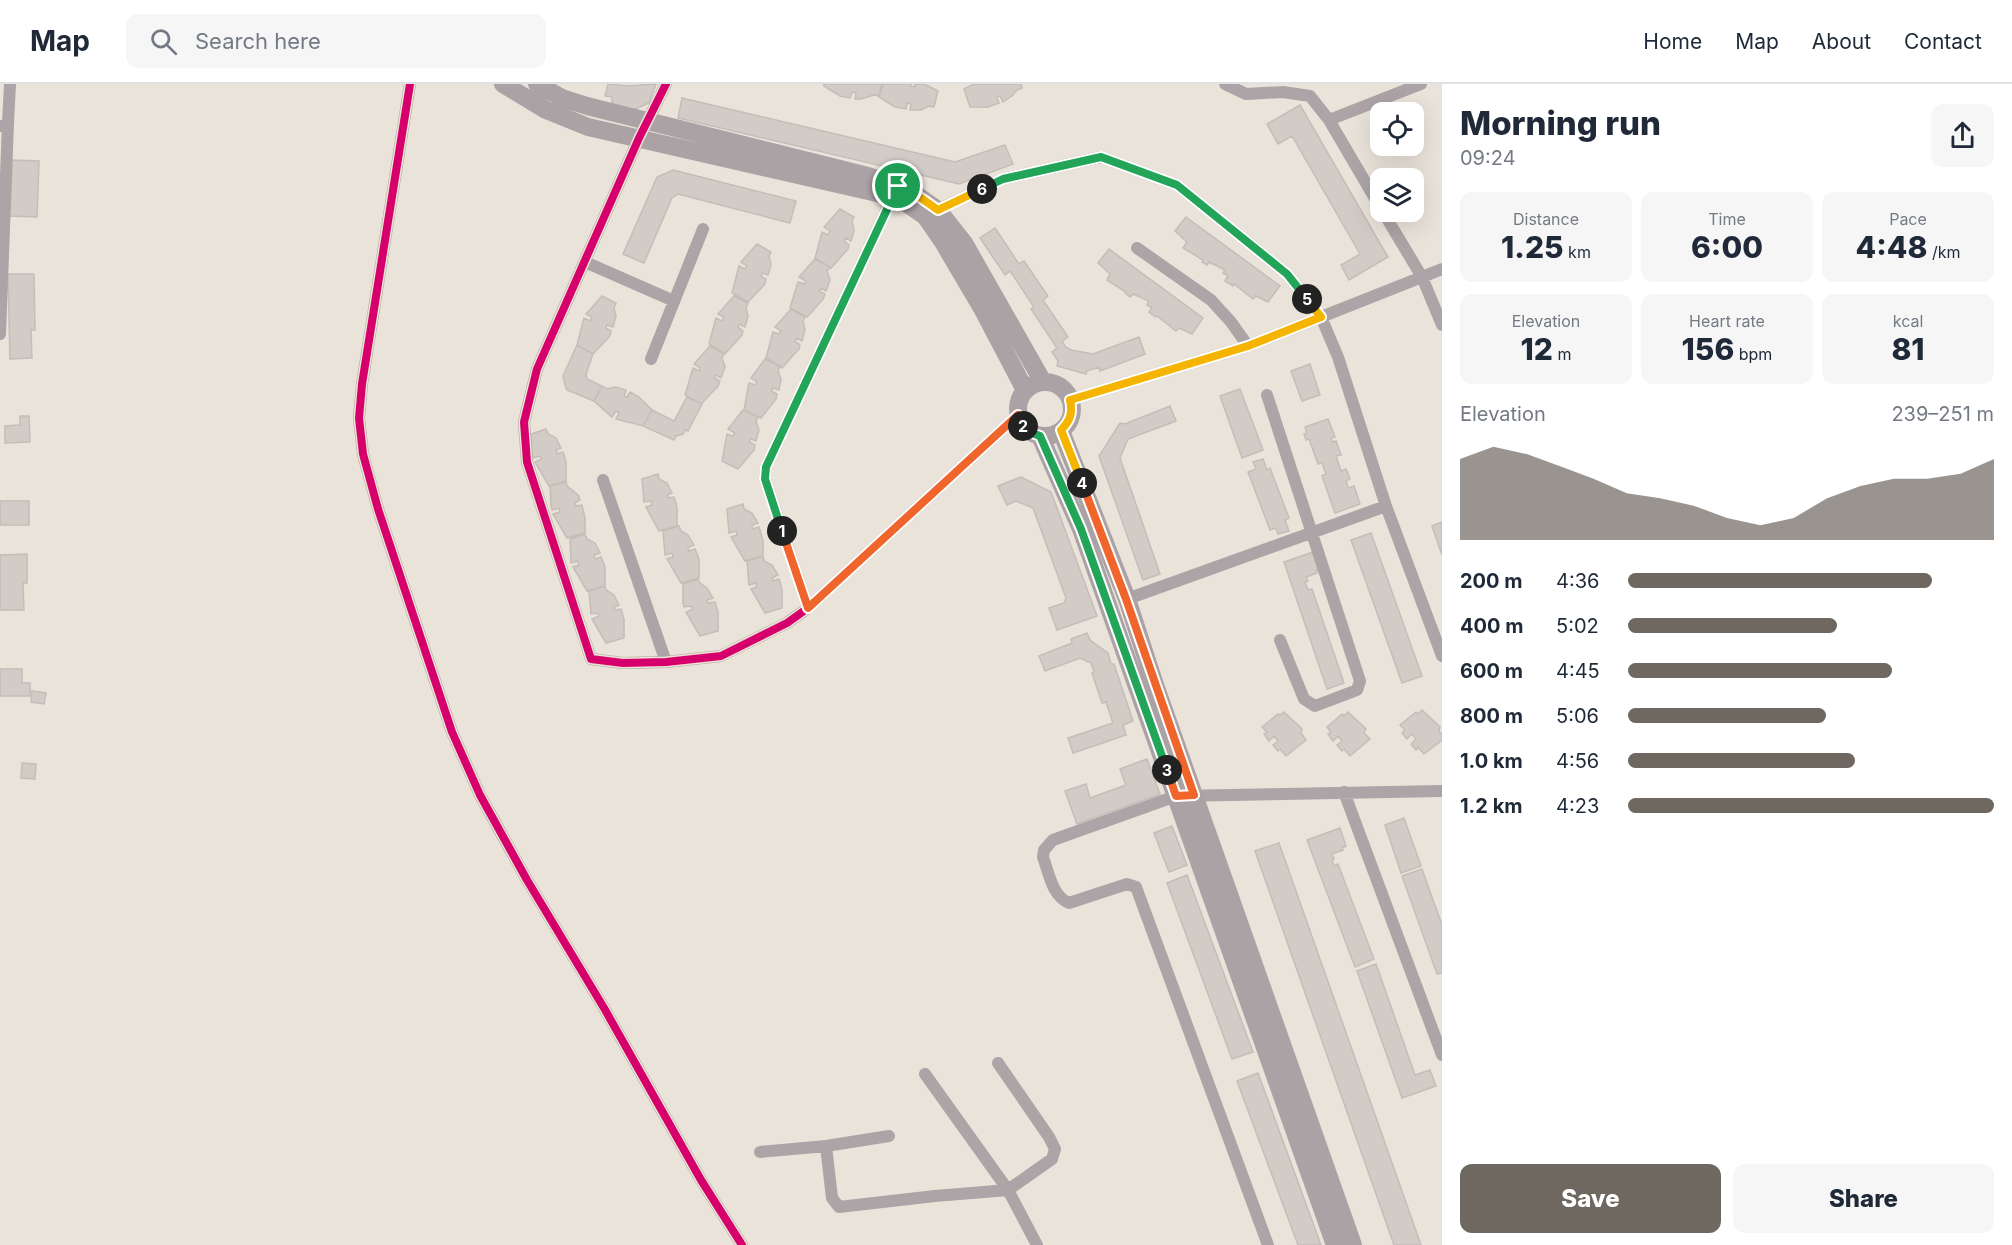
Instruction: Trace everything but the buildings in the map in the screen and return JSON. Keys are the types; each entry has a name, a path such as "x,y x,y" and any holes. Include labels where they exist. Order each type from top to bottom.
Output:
{"main road":[{"path":"503,84 546,110 588,127 643,130"},
{"path":"537,84 562,98 643,130 895,191 899,198 931,213 964,243 1043,382"},
{"path":"931,213 943,242 983,310 1025,390"},
{"path":"1043,382 1056,384 1062,388 1070,400 1072,413 1066,426 1047,436 1040,436 1026,429 1018,415 1018,402 1025,390 1043,382"},
{"path":"1061,430 1126,599 1185,796 1335,1245"},
{"path":"1040,436 1081,529 1185,796 1353,1245"}],"street":[{"path":"0,334 4,125 10,84"},
{"path":"410,84 362,384 359,418 363,454 378,509 452,732 480,795 701,1180 742,1245"},
{"path":"666,84 643,130 537,369 524,422 527,462 591,659 623,663 666,662 721,656 787,624 808,608 1018,415"},
{"path":"1225,84 1246,94 1283,92 1310,96 1329,120 1370,190"},
{"path":"1329,120 1421,84"},
{"path":"931,213 1003,179 1101,157 1177,185 1287,274 1321,317 1338,357 1386,506 1442,656"},
{"path":"808,608 765,479 766,467 895,191"},
{"path":"1389,222 1422,277 1442,325"},
{"path":"651,359 704,229"},
{"path":"1137,248 1211,300 1248,346"},
{"path":"585,262 674,301"},
{"path":"1070,400 1248,346 1442,269"},
{"path":"1267,395 1360,681 1358,690 1316,706 1309,703 1304,699 1280,640"},
{"path":"603,480 666,662"},
{"path":"1126,599 1386,506"},
{"path":"1268,1245 1136,887 1127,884 1069,903 1061,900 1056,893 1043,857 1044,850 1053,840 1185,796 1442,791"},
{"path":"1344,792 1442,1055"},
{"path":"826,1146 832,1198 839,1207 1008,1190 1052,1160 1055,1149 998,1063"},
{"path":"925,1074 1008,1190 1037,1245"},
{"path":"760,1152 826,1146 889,1136"}],"cycle path":[{"path":"410,84 362,384 359,418 363,454 378,509 452,732 480,795 701,1180 742,1245"},
{"path":"666,84 639,138 537,369 524,422 527,462 591,659 623,663 666,662 721,656 787,623 808,608 1018,415"}],"route":[{"path":"1101,157 1177,185 1287,274 1321,317 1248,346 1070,400 1072,413 1070,420 1061,430 1126,599 1194,795 1176,796 1081,529 1040,436 1026,429 1018,415 808,608 765,479 766,467 898,186 911,191 938,210 1003,179 1101,157"}]}
